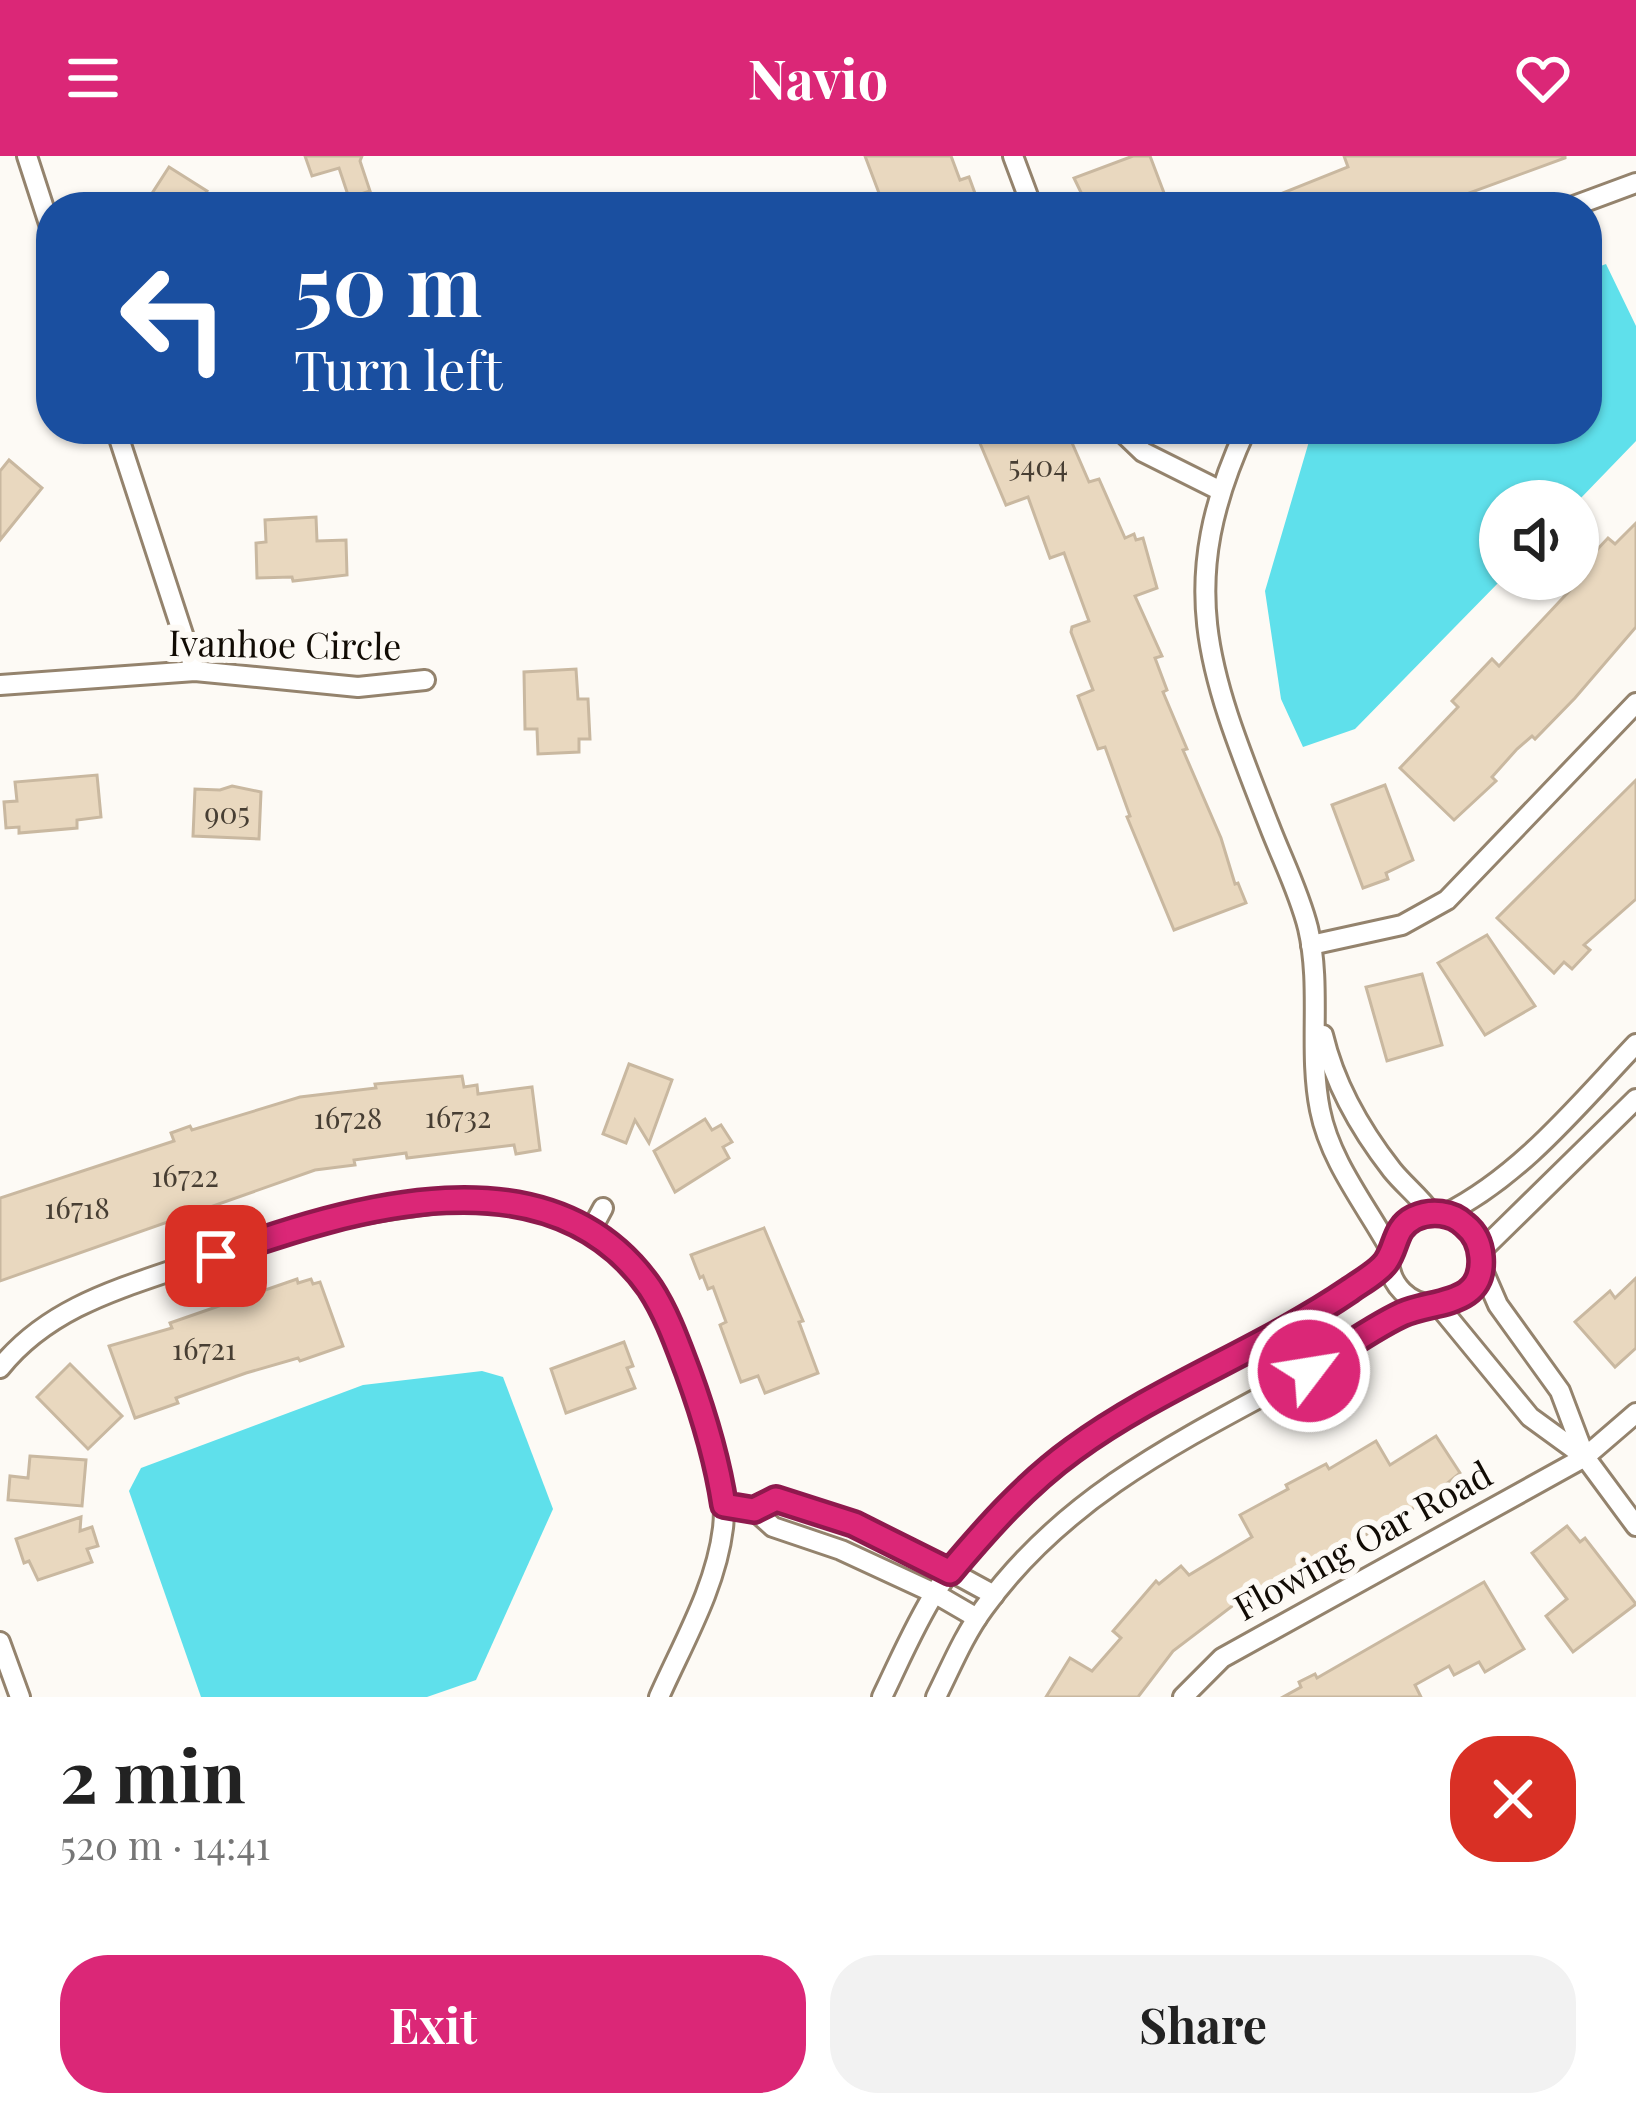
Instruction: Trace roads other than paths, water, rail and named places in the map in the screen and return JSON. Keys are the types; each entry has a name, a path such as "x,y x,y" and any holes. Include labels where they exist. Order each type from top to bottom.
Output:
{"street":[{"path":"27,156 39,192"},
{"path":"1013,156 1026,192"},
{"path":"1602,196 1636,183"},
{"path":"121,444 195,671"},
{"path":"1135,444 1219,490"},
{"path":"1239,444 1219,490 1205,575 1209,647 1227,716 1299,898 1311,945 1316,1079 1324,1128 1389,1254 1396,1283 1404,1293 1432,1305 1530,1417 1585,1457"},
{"name":"Ivanhoe Circle","path":"0,686 195,671 358,687 425,680"},
{"path":"1311,945 1402,925 1447,900 1636,703"},
{"path":"1316,1007 1332,1069 1353,1114 1393,1172 1438,1213 1468,1227 1498,1305 1560,1391 1585,1457 1636,1526"},
{"path":"883,1697 934,1593 950,1572 1001,1513 1071,1451 1149,1402 1306,1317 1389,1254 1405,1224 1478,1197 1539,1145 1636,1044"},
{"path":"936,1697 977,1618 1065,1519 1128,1471 1395,1318 1450,1303 1471,1289 1481,1259 1636,1099"},
{"path":"0,1368 22,1342 69,1309 334,1217 497,1200 543,1210 590,1232 631,1267 662,1310 709,1429 724,1505 710,1585 659,1697"},
{"path":"590,1232 603,1208"},
{"name":"Flowing Oar Road","path":"1183,1697 1222,1658 1585,1457 1636,1413"},
{"path":"754,1510 776,1499 814,1508 994,1595"},
{"path":"724,1505 754,1510 773,1527 841,1550 977,1618"},
{"path":"0,1642 20,1697"}],"water":[{"path":"1606,264 1636,326 1636,441 1598,480 1479,480 1481,600 1355,729 1303,747 1281,699 1265,591 1308,444 1602,444 1602,265"},
{"path":"482,1371 503,1377 553,1509 476,1680 427,1697 201,1697 129,1491 141,1468 363,1385"}]}
